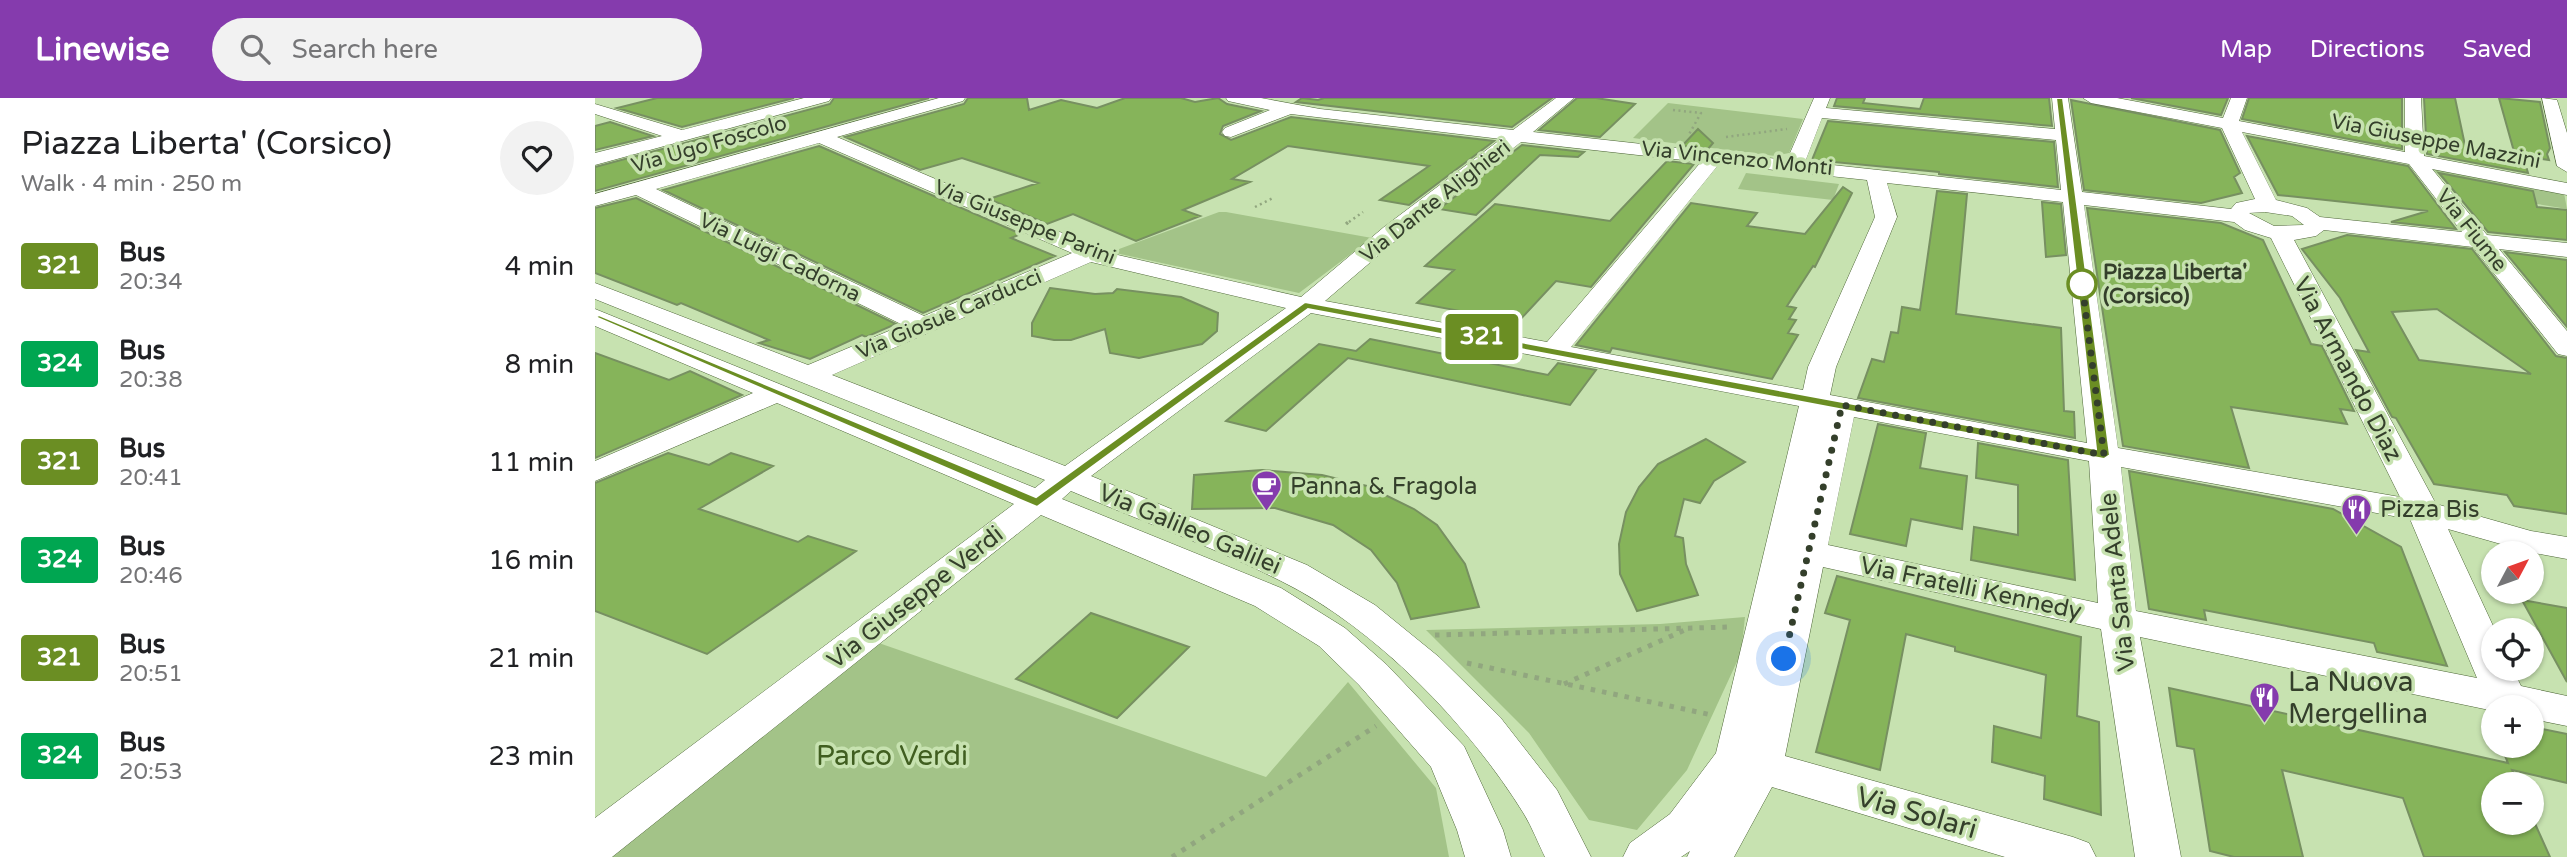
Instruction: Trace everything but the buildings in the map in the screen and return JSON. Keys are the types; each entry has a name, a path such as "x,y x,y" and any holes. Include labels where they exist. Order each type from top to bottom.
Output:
{"street":[{"path":"595,159 823,98"},
{"name":"Via Ugo Foscolo","path":"595,200 957,98"},
{"name":"Via Vincenzo Monti","path":"1234,98 1287,109 1520,135 1681,147 1716,156 2240,216"},
{"name":"Via Dante Alighieri","path":"1305,305 1392,232 1566,98"},
{"name":"Via Santa Adele","path":"2060,98 2104,455 2118,620 2158,857"},
{"name":"Via Giuseppe Mazzini","path":"2091,98 2567,189"},
{"path":"2239,98 2229,124 2268,206"},
{"path":"2413,98 2415,160"},
{"path":"2530,98 2558,101 2567,166"},
{"path":"595,109 682,136"},
{"path":"1230,132 1287,109"},
{"path":"1794,165 1816,112 2064,135"},
{"name":"Via Giuseppe Parini","path":"819,136 1090,254 1305,305 2104,455 2423,511 2488,530 2567,548"},
{"path":"1555,350 1716,156"},
{"name":"Via Fiume","path":"2415,160 2567,348"},
{"path":"1710,857 1761,767 1807,552 1828,402 1822,367 1886,217 1875,174"},
{"name":"Via Luigi Cadorna","path":"638,188 923,325"},
{"path":"2316,223 2316,227 2308,232 2278,231 2258,227 2238,213 2243,207 2268,206 2293,210 2316,223 2567,250"},
{"name":"Via Armando Diaz","path":"2278,231 2423,511 2505,695"},
{"name":"Via Giosuè Carducci","path":"808,375 1090,254"},
{"name":"Via Galileo Galilei","path":"595,290 1068,478 1295,573 1362,614 1403,648 1485,727 1541,803 1568,857"},
{"name":"Via Giuseppe Verdi","path":"595,844 1068,478 1305,305"},
{"name":"Via Galileo Galilei","path":"595,317 1268,597 1332,637 1373,675 1449,758 1481,830 1488,857"},
{"path":"595,472 778,393"},
{"path":"1646,857 1686,828 1736,758 1765,626 1828,402"},
{"name":"Via Fratelli Kennedy","path":"1807,552 2118,620 2491,695"},
{"name":"Via Fratelli Kennedy","path":"2544,706 2567,711"},
{"name":"Via Solari","path":"1761,767 2073,857"}],"path":[{"path":"1674,110 1700,113 1681,147"},
{"path":"1681,147 1816,112"},
{"path":"1255,207 1273,198"},
{"path":"1346,224 1363,212"},
{"path":"1403,648 1689,628 1765,626"},
{"path":"1563,684 1689,628"},
{"path":"1403,648 1744,722"},
{"path":"1172,857 1404,709"}],"green space":[{"path":"1668,103 1803,119 1789,153 1775,156 1633,138"},
{"path":"2430,166 2564,193 2567,209 2453,190"},
{"path":"1746,173 1839,184 1833,200 1738,189"},
{"path":"1219,212 1372,238 1299,293 1111,252"},
{"path":"1745,617 1741,653 1687,770 1637,830 1589,820 1529,733 1426,630 1660,624"},
{"name":"Parco Verdi","path":"873,641 1266,777 1348,682 1436,788 1449,857 599,857"}],"bus line":[{"name":"321","path":"595,317 1037,502 1305,305 2104,455 2060,98"}],"place":[{"name":"Piazza Liberta' (Corsico)","path":"2082,284"},
{"name":"Panna & Fragola","path":"1267,513"},
{"name":"Pizza Bis","path":"2357,536"},
{"name":"La Nuova Mergellina","path":"2265,724"}],"route":[{"path":"1784,659 1842,405 2104,455 2082,284"}]}
